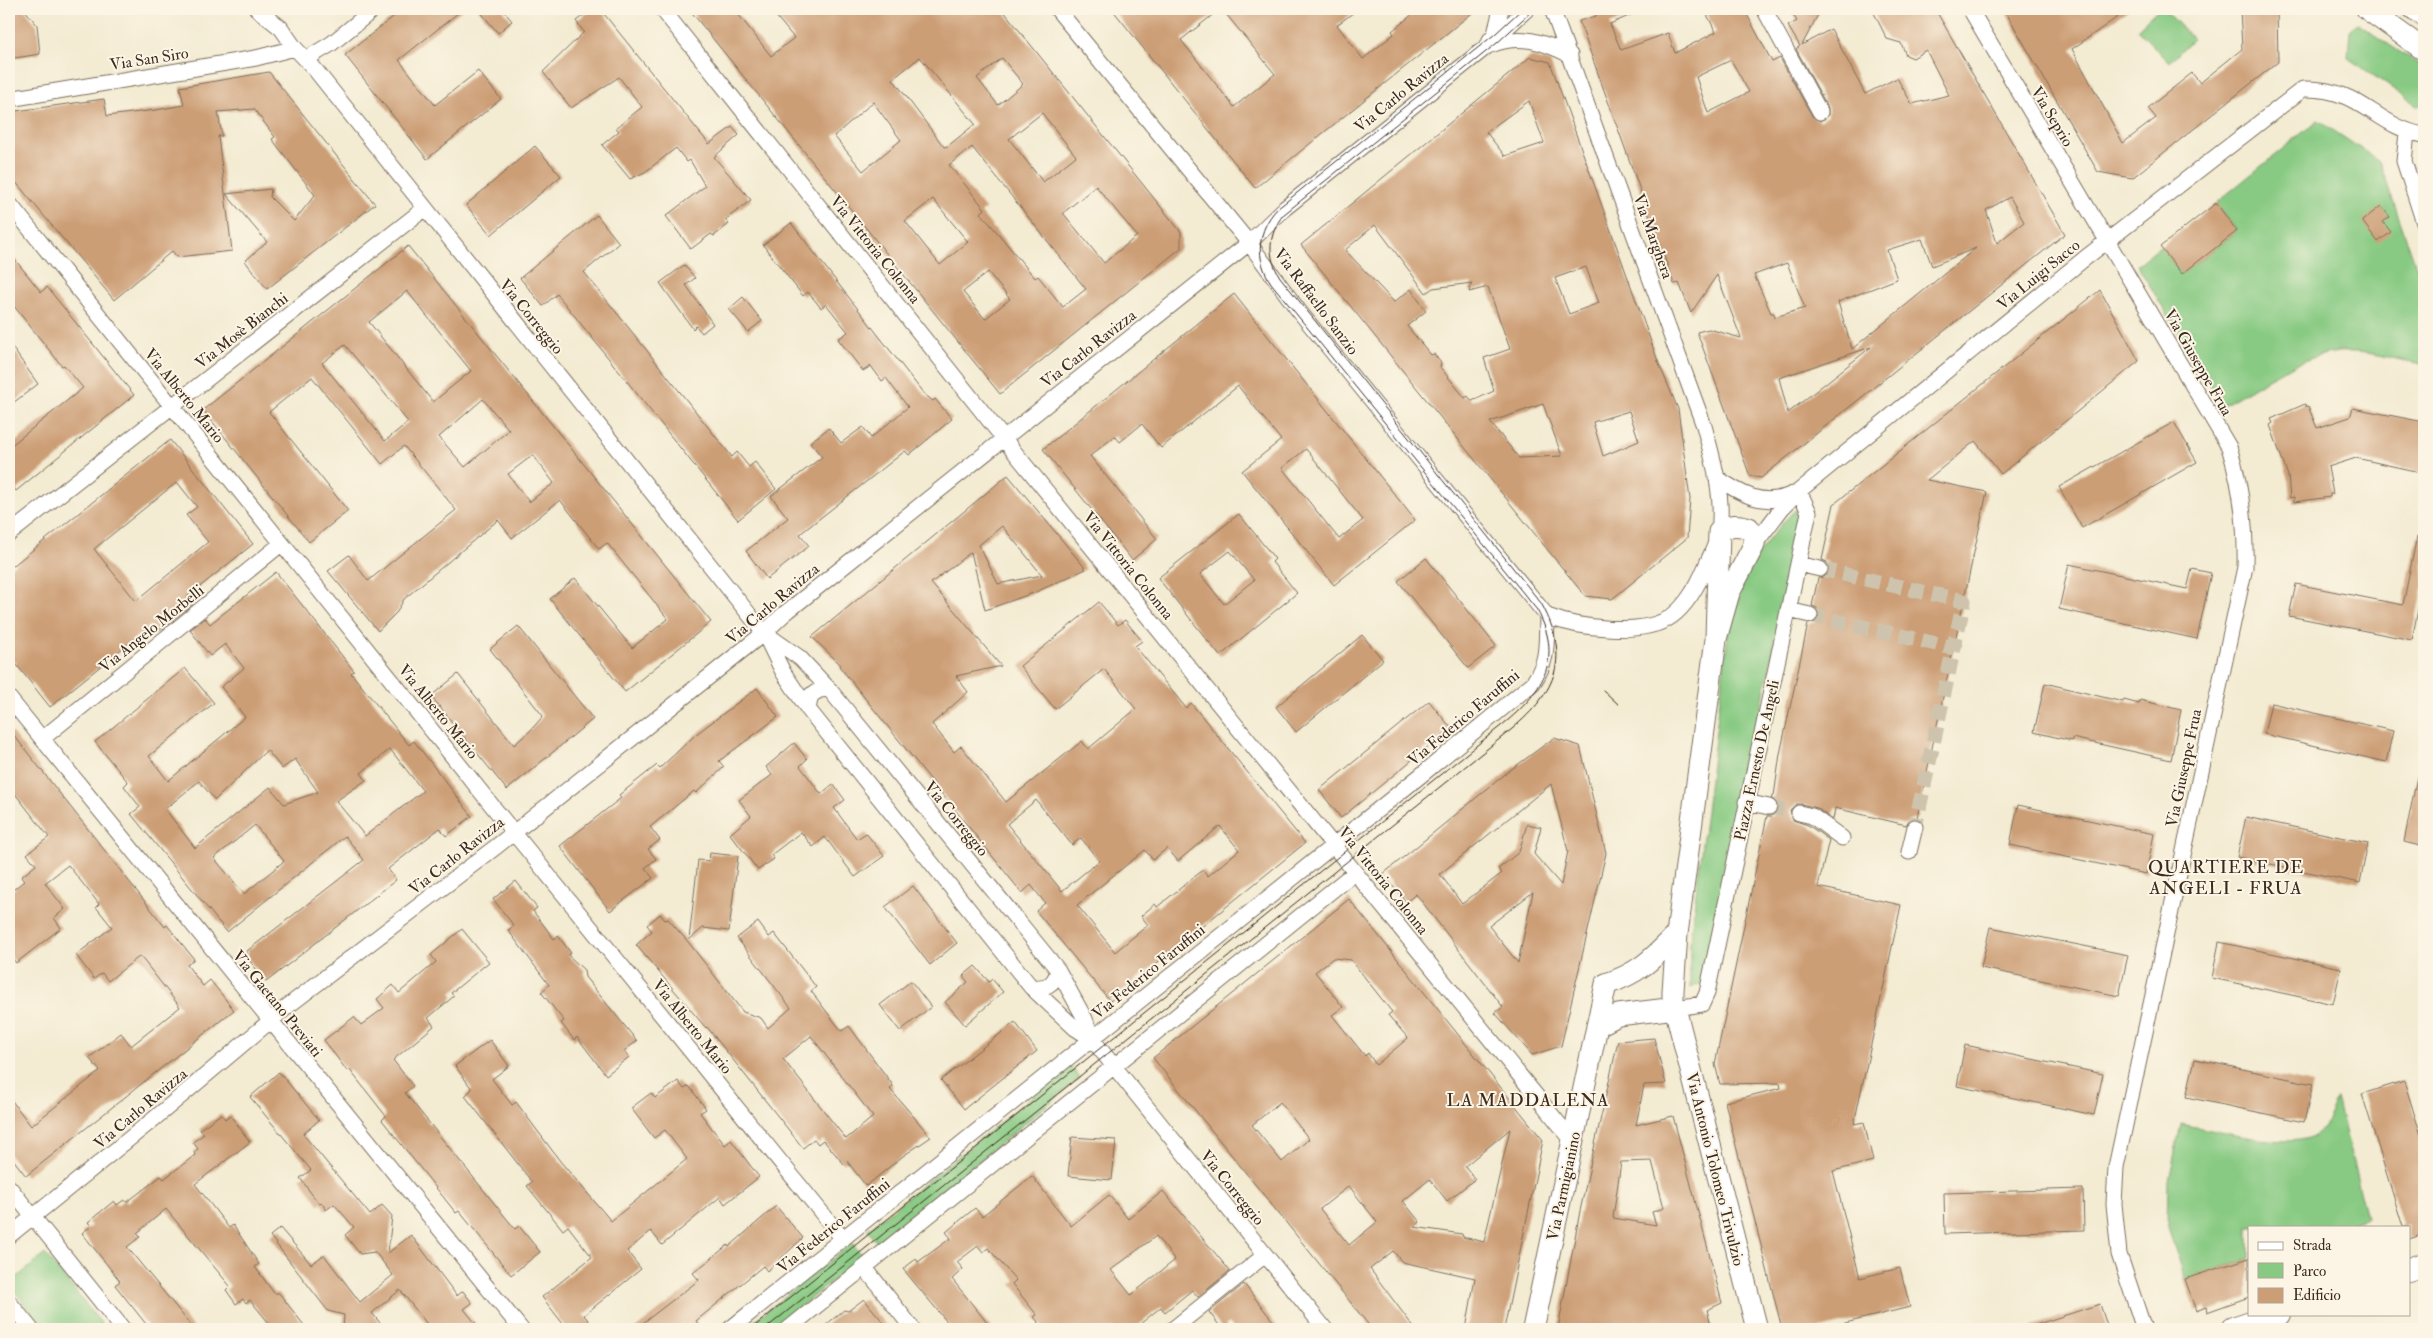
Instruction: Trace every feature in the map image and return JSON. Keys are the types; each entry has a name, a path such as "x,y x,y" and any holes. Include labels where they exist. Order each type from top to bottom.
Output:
{"main road":[{"path":"2410,1270 2424,1266"},
{"path":"2233,1329 2272,1316"}],"street":[{"name":"Via Correggio","path":"257,9 271,15 294,48 306,58 424,209 764,633 783,672 808,709 1031,987 1075,1028 1092,1039"},
{"path":"306,58 331,44 374,9"},
{"name":"Via Vittoria Colonna","path":"662,9 1003,438 1572,1140"},
{"name":"Via Raffaello Sanzio","path":"1057,9 1250,242 1299,311 1546,616"},
{"path":"1485,48 1495,34 1501,9"},
{"name":"Via Carlo Ravizza","path":"9,1236 155,1118 270,1021 514,833 764,633 784,614 1003,438 1250,242 1285,208 1485,48 1527,9"},
{"name":"Via Marghera","path":"1552,9 1700,417 1714,460 1716,477"},
{"path":"1764,9 1820,112"},
{"name":"Via Seprio","path":"1970,9 2107,241"},
{"path":"2367,9 2424,50"},
{"path":"2414,9 2424,16"},
{"path":"1485,48 1506,40 1534,39 1570,55"},
{"name":"Via San Siro","path":"9,99 256,58 294,48"},
{"name":"Via Luigi Sacco","path":"1799,491 2107,241 2303,88 2332,90 2345,95 2407,132"},
{"path":"2424,135 2407,132 2404,161 2424,223"},
{"name":"Via Alberto Mario","path":"9,204 281,544 843,1239"},
{"name":"Via Mosè Bianchi","path":"9,534 424,209"},
{"name":"Via Giuseppe Frua","path":"2107,241 2228,447 2239,484 2246,528 2244,567 2116,1167 2114,1204 2119,1254 2144,1329"},
{"path":"1716,477 1742,494 1766,500 1781,500 1799,491"},
{"path":"1676,1008 1673,991 1677,934 1716,639 1719,532 1716,477"},
{"path":"1716,639 1729,593 1754,545 1782,508 1799,491"},
{"name":"Piazza Ernesto De Angeli","path":"1597,1026 1618,1015 1702,1004 1708,993 1746,802 1809,512 1799,491"},
{"path":"1546,616 1564,623 1611,628 1648,626 1671,617 1692,594 1701,578 1719,532 1727,526 1739,524 1749,528 1754,536 1754,545"},
{"name":"Via Angelo Morbelli","path":"42,739 281,544"},
{"path":"1798,564 1820,569"},
{"path":"1788,610 1810,616"},
{"name":"Via Federico Faruffini","path":"730,1329 1533,683 1542,670 1546,654 1546,616"},
{"name":"Via Correggio","path":"764,633 800,658 829,688 1058,970 1085,1019 1092,1039 1325,1329"},
{"path":"808,709 811,695 829,688"},
{"name":"Via Gaetano Previati","path":"9,698 521,1329"},
{"path":"1746,802 1769,807"},
{"path":"1799,813 1812,816 1842,838"},
{"path":"1909,852 1915,828"},
{"path":"788,1329 1355,872"},
{"name":"Via Parmigianino","path":"1532,1329 1606,984 1624,979 1643,968 1677,934"},
{"path":"1031,987 1044,988 1050,985 1054,981 1058,970"},
{"name":"Via Antonio Tolomeo Trivulzio","path":"1676,1008 1757,1329"},
{"path":"9,1187 123,1329"},
{"path":"1173,1329 1265,1255"},
{"path":"865,1268 913,1329"},
{"path":"9,1302 31,1329"}],"green space":[{"path":"2158,9 2164,9 2193,39 2169,62 2137,29"},
{"path":"2358,24 2424,68 2424,103 2418,106 2348,58 2350,30"},
{"path":"2318,120 2379,161 2424,289 2424,366 2361,352 2322,355 2284,370 2223,405 2137,265 2160,247 2182,274 2237,231 2216,203"},
{"path":"1796,509 1799,528 1703,982 1690,988 1690,941 1728,634 1739,596 1752,566 1770,538"},
{"path":"1070,1066 1080,1078 878,1244 867,1230"},
{"path":"2337,1099 2367,1218 2344,1226 2248,1226 2248,1258 2185,1279 2168,1228 2169,1180 2181,1124 2252,1138 2292,1141 2307,1139 2318,1133 2329,1117"},
{"path":"852,1243 863,1256 773,1329 744,1329"},
{"path":"45,1254 106,1329 44,1329 9,1284"}],"building":[{"path":"9,9 24,9 37,25 40,54 9,59"},
{"path":"403,9 463,9 399,60 435,105 478,71 501,99 427,159 345,55"},
{"path":"478,9 502,9 512,21 498,33"},
{"path":"592,9 600,9 709,144 732,127 739,135 714,157 751,200 725,220 729,224 714,236 711,234 691,249 666,216 705,186 690,160 687,162 676,148 645,172 630,179 602,145 619,131 616,128 642,107 619,77 571,108 543,72 584,32 576,21"},
{"path":"689,9 734,9 771,56 794,38 770,9 1002,9 1181,232 1181,248 1000,394","holes":["920,57 975,124 948,146 944,147 893,79","1002,58 1023,84 998,105 977,78","873,102 901,140 863,171 834,136","1042,113 1076,156 1043,182 1009,139","972,147 1086,289 1063,307 1038,276 1035,278 981,213 985,209 949,165","1096,186 1137,236 1104,263 1063,213","933,199 968,242 940,265 905,221","988,272 1010,299 985,319 963,292"]},
{"path":"1112,9 1220,9 1181,40 1234,107 1275,74 1222,9 1358,9 1337,25 1363,59 1394,34 1392,31 1419,9 1477,9 1255,188"},
{"path":"1597,9 1645,9 1610,24 1621,50 1668,33 1675,53 1716,32 1704,9 1744,9 1772,62 1780,58 1812,116 1820,121 1828,116 1828,108 1796,49 1800,46 1788,26 1797,21 1789,9 1821,9 1802,45 1831,29 1865,94 1897,78 1912,104 1949,95 1926,50 1913,58 1906,55 1901,43 1887,39 1872,9 1935,9 2065,234 1761,478 1750,476 1697,332 1709,329 1741,338 1717,275 1691,313 1679,283 1674,284 1579,21 1596,16","holes":["1731,60 1749,92 1708,113 1696,77","2010,197 2024,222 1997,243 1986,210","1922,239 1932,266 1976,248 1852,349 1838,302 1897,279 1887,250","1787,263 1805,308 1775,317 1774,313 1771,313 1754,275","1871,347 1788,413 1779,378"]},
{"path":"2004,9 2129,9 2072,49 2123,143 2156,118 2148,108 2192,73 2200,83 2242,49 2240,9 2277,9 2278,62 2132,178 2098,172"},
{"path":"1530,57 1550,62 1659,364 1678,409 1690,499 1687,538 1612,599 1585,596 1301,245","holes":["1529,101 1544,143 1505,156 1486,132","1375,225 1426,293 1433,288 1472,283 1469,292 1488,287 1510,349 1484,358 1494,391 1472,401 1468,396 1465,398 1440,367 1441,363 1434,354 1431,355 1407,326 1426,311 1411,289 1394,302 1345,250","1586,267 1599,303 1569,314 1555,278","1543,404 1562,456 1519,458 1490,422","1629,411 1639,441 1603,456 1593,422"]},
{"path":"269,72 375,204 267,289 245,261 267,242 226,194 271,189 270,197 294,221 315,195 272,139 275,137 254,109 218,112 222,136 218,136 232,251 177,257 172,251 114,300 9,174 9,112 104,99 107,116 156,110 184,105 180,87"},
{"path":"535,146 561,176 491,235 466,205"},
{"path":"2216,203 2237,231 2182,274 2160,247"},
{"path":"2381,206 2390,217 2383,222 2391,232 2378,242 2362,221"},
{"path":"597,215 619,243 584,272 732,457 737,452 749,467 755,462 776,489 738,520 557,294 543,306 520,278"},
{"path":"791,223 924,394 933,401 935,399 952,419 909,455 905,451 800,534 809,546 767,579 746,551 788,518 771,496 822,457 810,442 829,428 841,443 863,427 871,438 908,407 886,378 882,381 871,366 863,371 838,339 848,332 826,304 821,308 808,292 803,296 763,245"},
{"path":"408,246 711,622 625,692 550,599 575,578 632,648 668,619 607,543 599,549 560,500 512,538 498,520 404,599 397,612 378,631 328,571 349,555 368,581 456,510 404,446 382,464 312,377 269,412 348,511 309,542 203,410","holes":["407,291 471,371 433,402 369,322","345,345 408,422 385,441 322,363","483,399 509,430 465,467 439,437","533,455 554,483 529,502 508,474"]},
{"path":"9,252 41,292 47,287 134,395 16,491 9,482 9,447 83,388 64,365 62,366 9,300"},
{"path":"684,265 695,278 686,285 713,324 702,333 696,326 693,329 660,283"},
{"path":"2100,290 2139,361 2001,474 1975,441 1927,480 1987,492 1917,818 1909,820 1906,825 1835,808 1833,820 1817,808 1801,804 1796,804 1790,810 1793,820 1808,825 1829,840 1818,887 1901,905 1854,1124 1864,1122 1873,1161 1833,1171 1860,1278 1900,1268 1910,1307 1821,1329 1782,1329 1725,1102 1781,1088 1780,1083 1720,1084 1715,1064 1767,816 1772,816 1778,809 1778,804 1771,798 1774,796 1780,754 1808,624 1816,622 1819,617 1817,608 1812,606 1818,578 1826,576 1829,571 1827,562 1822,560 1834,504"},
{"path":"1234,294 1415,520 1334,585 1242,471 1281,440 1238,386 1161,448 1142,424 1120,442 1115,436 1090,456 1157,539 1132,560 1043,449","holes":["1306,449 1363,520 1339,539 1282,468"]},
{"path":"743,297 762,321 748,332 729,309"},
{"path":"9,343 38,384 9,406"},
{"path":"2305,404 2306,407 2308,406 2317,428 2350,417 2353,408 2424,422 2424,473 2356,458 2328,467 2333,494 2330,494 2330,497 2294,502 2294,497 2290,498 2288,476 2270,425 2273,423 2271,419"},
{"path":"2174,422 2197,462 2082,528 2059,487"},
{"path":"170,440 253,544 187,597 193,604 155,633 150,626 50,707 9,655 9,569","holes":["177,482 197,507 186,515 208,542 136,601 94,549"]},
{"path":"1008,475 1086,569 1036,592 985,610 971,552 931,583 1001,666 956,676 968,692 932,724 954,752 961,746 1006,802 1082,741 1088,749 1136,709 1104,669 1055,709 1020,666 1099,602 1118,625 1125,620 1142,641 1135,646 1186,708 1191,703 1305,843 1110,1001 1036,911 1045,903 1031,885 1022,893 839,666 841,665 812,637","holes":["1002,526 1042,575 998,584 979,545","1036,800 1072,845 1081,838 1099,861 1062,891 1007,824","1220,826 1239,850 1208,876 1203,870 1157,907 1155,904 1141,916 1148,925 1115,952 1077,905 1145,850 1153,860 1167,848 1178,861"]},
{"path":"1239,514 1275,559 1272,562 1297,593 1220,656 1158,578","holes":["1230,551 1254,580 1224,604 1200,574"]},
{"path":"2417,536 2424,537 2424,589 2422,589 2412,640 2289,616 2296,584 2403,605"},
{"path":"1426,558 1496,646 1468,668 1398,581"},
{"path":"2069,564 2187,589 2192,569 2211,573 2197,639 2059,609"},
{"path":"276,572 354,671 351,673 409,745 414,741 472,816 446,836 440,828 388,869 396,880 266,982 247,957 247,951 364,860 345,836 227,932 131,814 140,807 124,786 128,782 95,742 185,668 214,703 149,756 168,781 245,717 221,687 244,668 225,644 210,656 190,630 205,618 210,624","holes":["390,749 423,791 365,836 336,801 366,780 361,773","267,750 282,769 295,759 318,792 284,804 270,787 195,848 165,809 199,781 215,800","255,825 284,861 244,894 214,858"]},
{"path":"518,626 593,719 507,790 431,696 458,674 514,745 543,716 490,649"},
{"path":"1362,635 1383,660 1296,732 1276,707"},
{"path":"2045,683 2123,702 2124,700 2139,704 2140,700 2181,710 2171,760 2072,738 2072,741 2034,732"},
{"path":"757,688 778,717 719,761 724,767 696,793 694,791 650,827 660,840 648,849 656,859 645,868 653,878 610,911 560,846 621,798 619,795 657,765 660,768 695,735"},
{"path":"1429,701 1451,728 1341,818 1319,790"},
{"path":"2271,703 2393,731 2386,762 2264,734"},
{"path":"9,729 165,927 167,925 194,959 187,965 203,986 210,980 234,1010 26,1176 9,1154 9,1097 31,1126 100,1071 89,1058 121,1033 131,1046 180,1007 140,956 108,981 102,973 94,979 76,955 112,927 96,907 99,904 68,865 45,883 65,909 54,918 61,928 16,963 9,954 9,893 24,881 21,877 36,865 27,854 49,837 9,786"},
{"path":"1554,738 1580,746 1606,853 1561,1046 1532,1055 1495,1013 1503,1007 1416,894 1406,902 1383,874 1509,771","holes":["1551,784 1568,851 1561,885 1534,854 1541,827 1527,824 1519,852 1498,869 1502,873 1462,904 1440,874","1533,892 1518,963 1489,926"]},
{"path":"794,743 807,759 800,766 821,794 833,784 845,800 834,808 857,839 866,833 884,856 855,877 825,837 813,847 801,832 771,855 774,859 758,870 730,834 751,816 739,800 772,775 766,767"},
{"path":"2417,777 2424,778 2424,847 2404,842"},
{"path":"2018,805 2154,834 2146,874 2010,845"},
{"path":"2246,817 2368,843 2360,883 2237,857"},
{"path":"710,853 738,856 729,931 703,928 689,940 698,860 709,861"},
{"path":"516,881 537,908 533,911 554,939 558,936 571,953 568,955 584,970 585,977 637,1041 624,1051 629,1057 606,1075 577,1037 574,1040 561,1023 564,1021 541,992 549,985 508,930 514,926 493,899"},
{"path":"913,886 957,943 930,965 885,907"},
{"path":"1349,899 1543,1140 1504,1329 1466,1329 1475,1278 1402,1262 1393,1251 1370,1269 1415,1329 1372,1329 1153,1058","holes":["1333,958 1351,960 1392,1012 1388,1015 1408,1038 1376,1065 1368,1053 1365,1056 1332,1015 1343,1007 1315,972","1280,1102 1309,1139 1282,1162 1252,1125","1510,1129 1484,1242 1463,1237 1462,1234 1414,1227 1420,1222 1403,1201 1430,1179 1447,1201 1475,1179 1465,1166","1349,1186 1377,1222 1349,1245 1320,1209"]},
{"path":"660,914 665,920 668,919 743,1012 761,1018 768,1028 791,1008 737,938 758,922 769,937 774,933 816,987 811,991 833,1020 842,1031 849,1026 892,1084 893,1087 890,1089 931,1137 903,1156 866,1186 847,1161 844,1164 823,1140 818,1144 814,1139 803,1148 707,1027 636,945 652,931 647,925","holes":["811,1036 873,1117 846,1139 783,1059"]},
{"path":"1990,927 2128,955 2119,996 1981,968"},
{"path":"462,929 489,962 451,993 454,996 428,1018 434,1026 393,1060 413,1086 405,1093 515,1229 519,1226 540,1252 511,1275 459,1211 456,1213 382,1120 386,1116 349,1069 347,1071 324,1040 354,1017 361,1025 384,1008 377,999 393,985 399,993 436,962 431,955"},
{"path":"2219,942 2341,968 2333,1004 2212,978"},
{"path":"975,966 989,982 992,979 1003,992 965,1025 945,1002 968,982 963,976"},
{"path":"911,981 931,1007 900,1031 880,1005"},
{"path":"1015,1022 1037,1051 964,1109 941,1080"},
{"path":"1654,1038 1666,1084 1644,1085 1636,1125 1673,1116 1722,1303 1707,1310 1712,1329 1558,1329 1580,1211 1618,1041","holes":["1652,1161 1664,1208 1652,1212 1656,1225 1613,1218 1621,1162"]},
{"path":"490,1040 509,1066 492,1079 512,1105 516,1102 560,1161 611,1221 687,1159 665,1130 654,1138 631,1108 651,1093 655,1098 678,1081 684,1089 689,1086 706,1109 700,1113 725,1145 731,1140 759,1177 725,1204 720,1197 662,1245 651,1231 627,1251 641,1269 584,1315 595,1329 567,1329 542,1297 592,1257 568,1226 563,1230 527,1186 532,1182 465,1096 472,1089 455,1066"},
{"path":"1965,1045 2103,1074 2094,1115 1957,1086"},
{"path":"2195,1059 2313,1084 2304,1122 2186,1097"},
{"path":"279,1072 319,1120 303,1134 370,1215 382,1205 392,1216 388,1253 411,1235 457,1296 463,1291 472,1303 464,1309 480,1329 431,1329 400,1290 372,1313 385,1329 343,1329 344,1315 328,1311 270,1236 280,1228 311,1264 324,1255 360,1302 393,1275 375,1252 360,1254 345,1235 354,1227 334,1204 326,1210 322,1203 319,1204 300,1178 311,1170 250,1097"},
{"path":"2404,1081 2424,1145 2424,1234 2410,1239 2410,1226 2403,1226 2362,1094"},
{"path":"221,1114 225,1119 230,1115 250,1142 195,1184 229,1228 233,1225 259,1264 255,1267 274,1293 279,1293 307,1329 274,1329 250,1300 246,1303 243,1299 236,1304 226,1290 230,1286 166,1209 137,1233 140,1237 127,1247 194,1329 150,1329 115,1285 120,1281 82,1233 91,1226 88,1222 114,1201 117,1205 124,1200 127,1202 161,1176 164,1179 195,1155 194,1152 198,1149 193,1142 204,1134 200,1129"},
{"path":"1072,1137 1116,1140 1112,1180 1068,1176"},
{"path":"1032,1176 1071,1226 1109,1195 1128,1219 1163,1191 1230,1271 1198,1297 1192,1290 1165,1312 1161,1307 1134,1329 1044,1329 1034,1317 1037,1315 1012,1284 1016,1280 988,1248 983,1252 978,1246 957,1262 963,1269 952,1279 992,1329 953,1329 903,1269 916,1259 918,1262 951,1238 946,1232 975,1208 982,1216","holes":["1156,1236 1175,1260 1131,1295 1111,1270"]},
{"path":"2083,1189 2084,1230 1945,1234 1944,1193"},
{"path":"776,1206 803,1238 767,1271 763,1266 696,1321 702,1329 635,1329 699,1280 693,1273 728,1245 729,1247"},
{"path":"2248,1258 2248,1297 2207,1312 2206,1307 2196,1311 2185,1279"},
{"path":"1244,1284 1279,1329 1234,1329 1229,1323 1222,1329 1209,1312"},
{"path":"864,1299 889,1329 821,1329 844,1310 848,1311"},
{"path":"2100,1304 2108,1329 2032,1329 2032,1326"}],"tunnel":[{"path":"1820,569 1964,601 1915,827"},
{"path":"1810,615 1954,648"},
{"path":"1769,807 1799,813"}],"tram line":[{"path":"751,1329 1507,721 1540,685 1546,672 1549,658 1545,627 1537,610 1271,283 1262,264 1260,245 1265,226 1277,209 1495,34 1522,9"},
{"path":"765,1329 1512,729 1540,701 1549,687 1555,672 1557,657 1550,622 1541,603 1280,277 1271,253 1274,230 1283,215 1497,43 1534,9"},
{"path":"1603,690 1618,704"}],"district":[{"name":"QUARTIERE DE ANGELI - FRUA","path":"2226,878"},
{"name":"LA MADDALENA","path":"1528,1100"}]}
